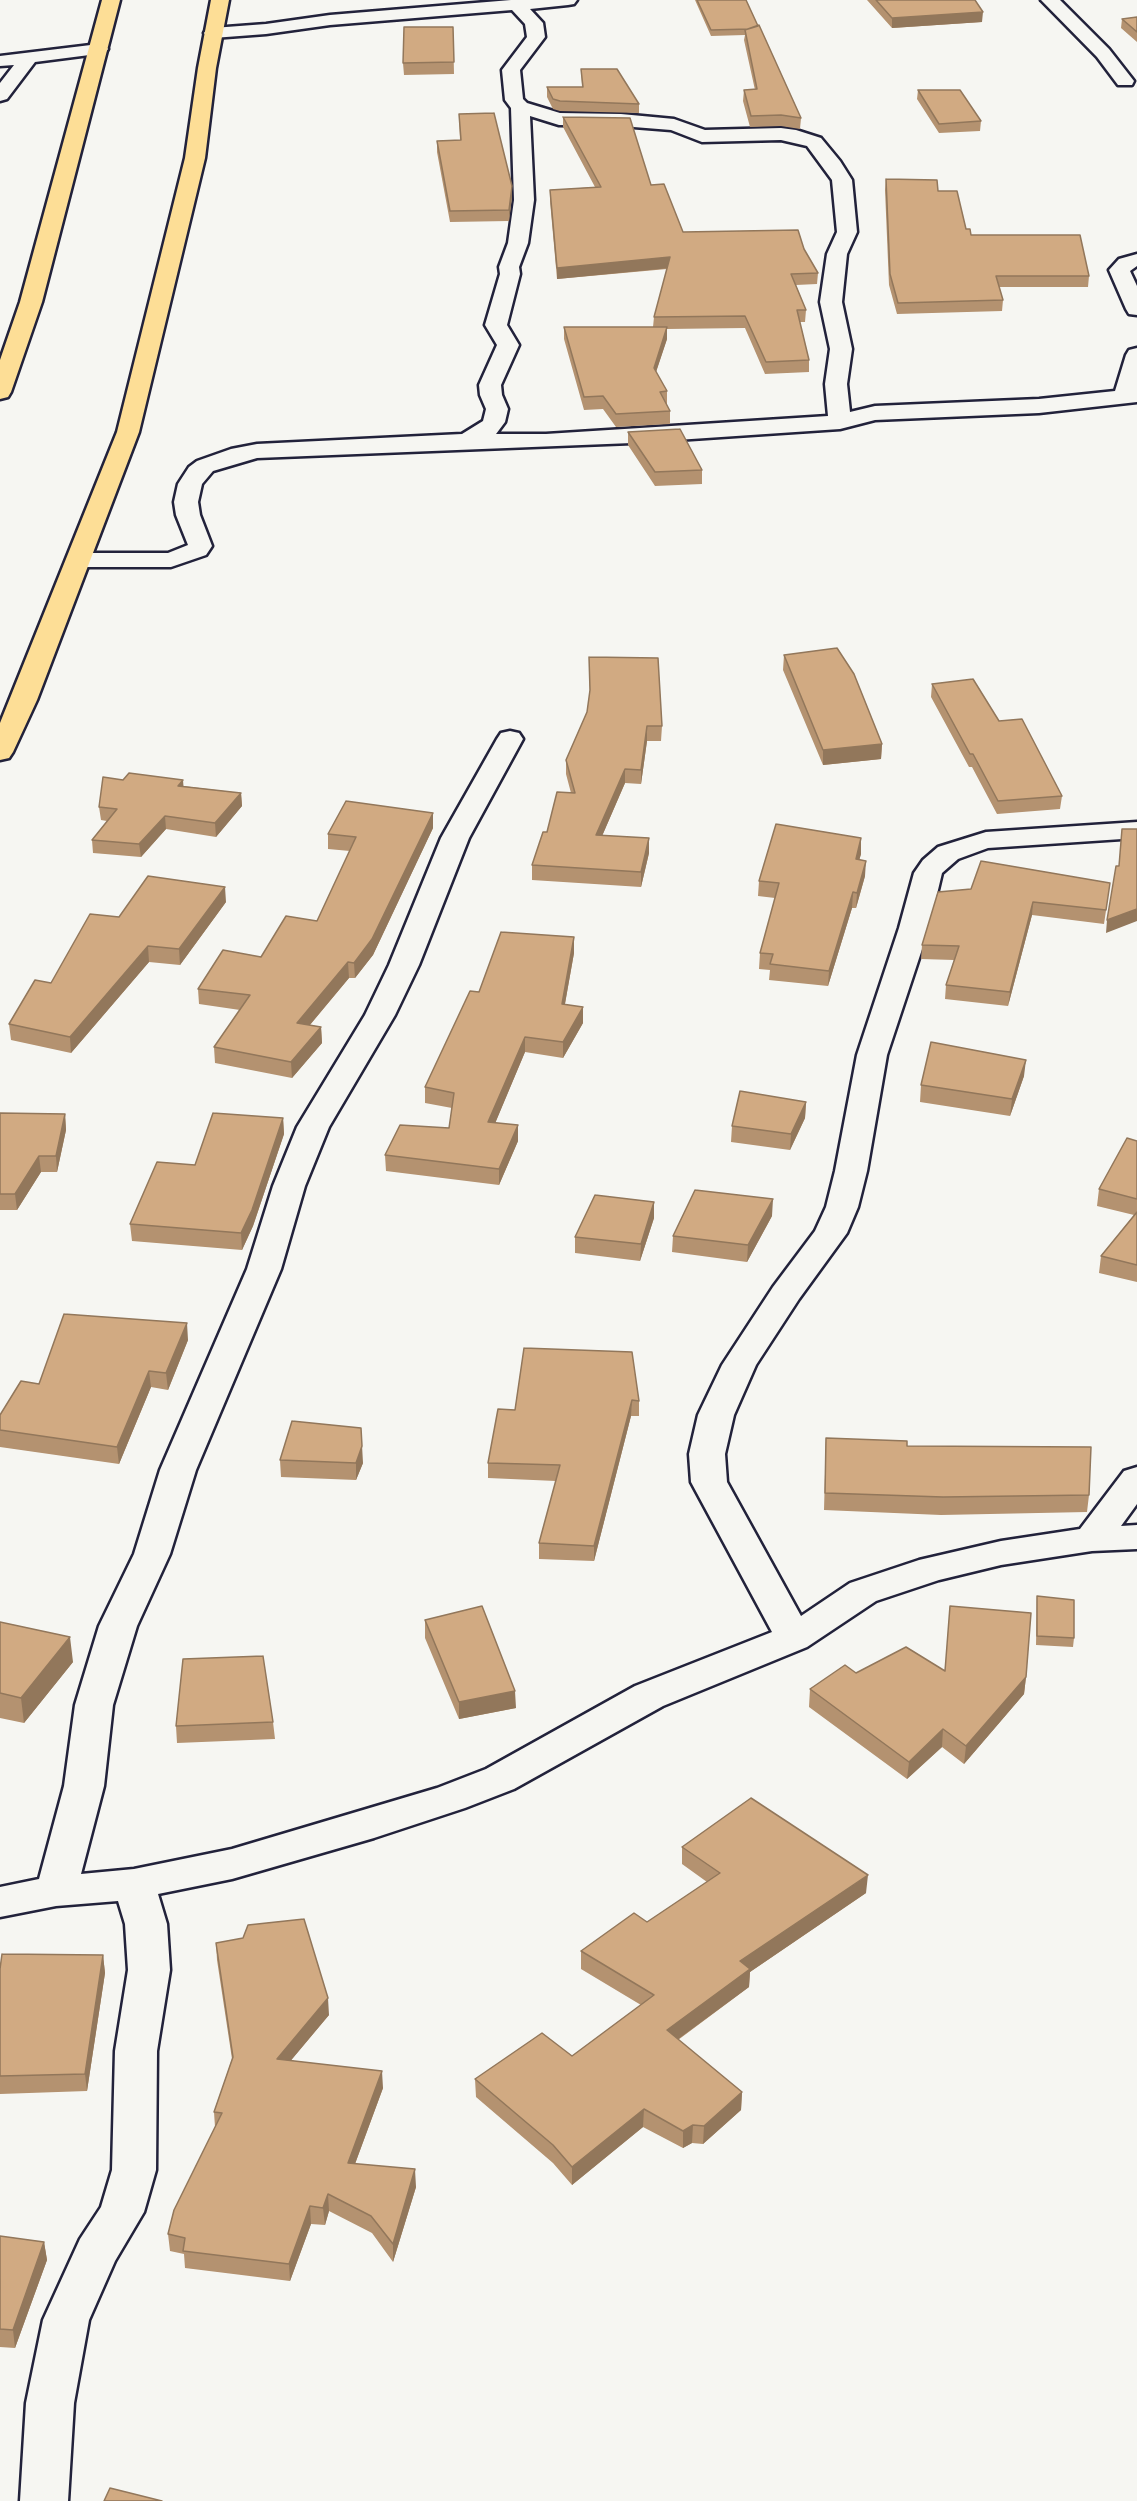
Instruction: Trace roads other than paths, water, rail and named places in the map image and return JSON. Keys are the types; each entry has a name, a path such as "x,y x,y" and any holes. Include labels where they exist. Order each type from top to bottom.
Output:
{"highway":[{"path":"0,392 31,302 111,0"},
{"path":"0,752 24,700 128,432 195,158 220,0"}],"street":[{"path":"213,33 568,0"},
{"path":"1050,0 1103,52 1125,81"},
{"path":"516,4 534,22 536,30 536,37 511,70 514,100 520,107 559,119 621,120 674,125 702,136 781,134 814,142 842,180 846,217 847,232 837,254 831,302 841,349 836,384 840,422"},
{"path":"0,45 12,43 52,46 63,53"},
{"path":"0,61 99,49"},
{"path":"0,95 30,57"},
{"path":"466,441 486,430 494,422 497,409 491,395 490,385 508,345 496,325 498,310 510,274 509,267 518,243 524,201 520,107"},
{"path":"1137,261 1126,263 1119,270 1137,309"},
{"path":"79,560 171,560 197,550 200,546 198,536 188,515 186,502 190,484 197,472 220,459 257,451 466,441 557,440 840,422 875,413 1039,406 1131,395 1137,355"},
{"path":"56,1891 84,1786 94,1705 118,1626 152,1554 178,1470 264,1269 289,1186 314,1127 349,1064 380,1015 404,965 455,838 510,739"},
{"path":"794,1638 709,1482 707,1454 716,1415 739,1365 785,1294 831,1233 842,1207 851,1171 872,1055 914,928 928,873 948,854 962,846 986,840 1137,830"},
{"path":"1092,1539 1137,1479"},
{"path":"0,1902 56,1891 134,1884 232,1864 374,1823 500,1779 650,1696 794,1638 863,1592 932,1569 1000,1553 1092,1539 1137,1537"},
{"path":"44,2501 50,2403 66,2320 96,2252 122,2212 134,2170 136,2051 149,1970 146,1924 134,1884"}]}
